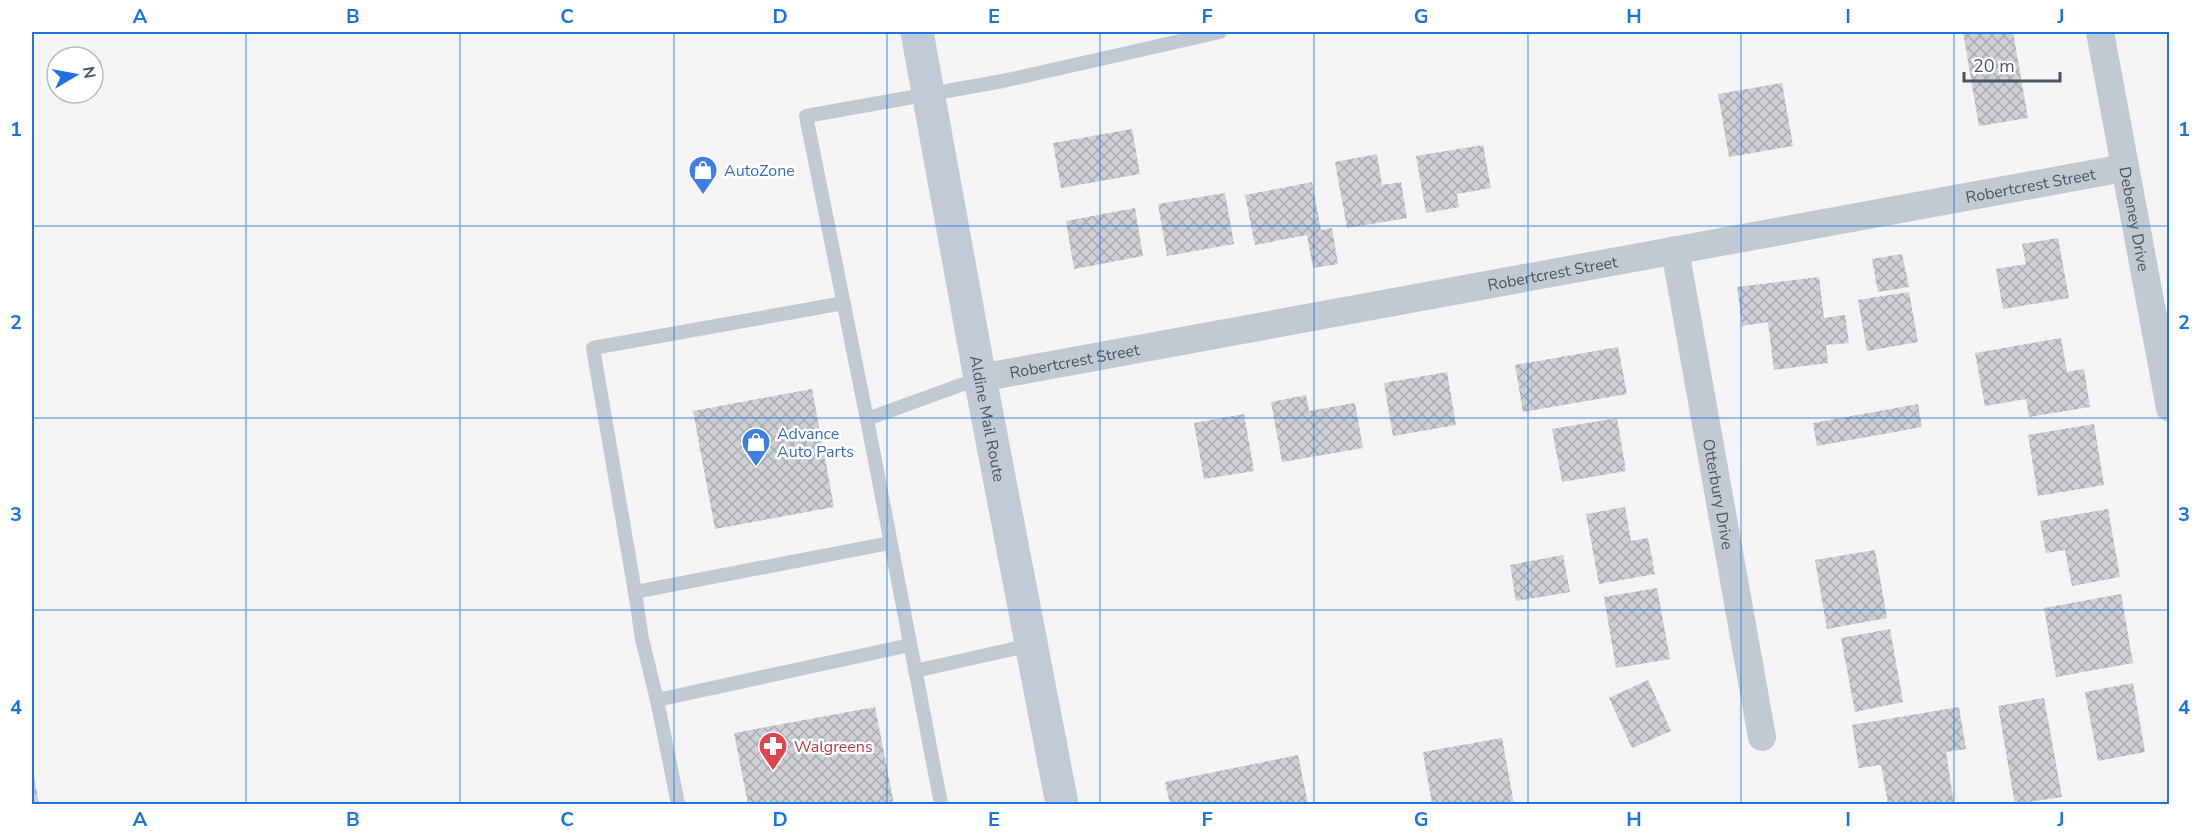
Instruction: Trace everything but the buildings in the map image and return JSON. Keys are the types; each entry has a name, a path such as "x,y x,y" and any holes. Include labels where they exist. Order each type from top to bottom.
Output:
{"main road":[{"name":"Aldine Mail Route","path":"917,32 980,378 1062,804"}],"street":[{"name":"Debeney Drive","path":"2100,32 2169,406"},
{"name":"Robertcrest Street","path":"980,378 2124,168"},
{"name":"Otterbury Drive","path":"1676,250 1762,737"}],"lane":[{"path":"941,804 806,116 1003,81 1220,32"},
{"path":"678,804 642,639 593,348 844,303"},
{"path":"867,419 980,378"},
{"path":"634,592 890,543"},
{"path":"657,700 910,645"},
{"path":"915,671 1031,645"}],"place":[{"name":"AutoZone","path":"703,196"},
{"name":"Advance Auto Parts","path":"756,468"},
{"name":"Walgreens","path":"773,772"}]}
